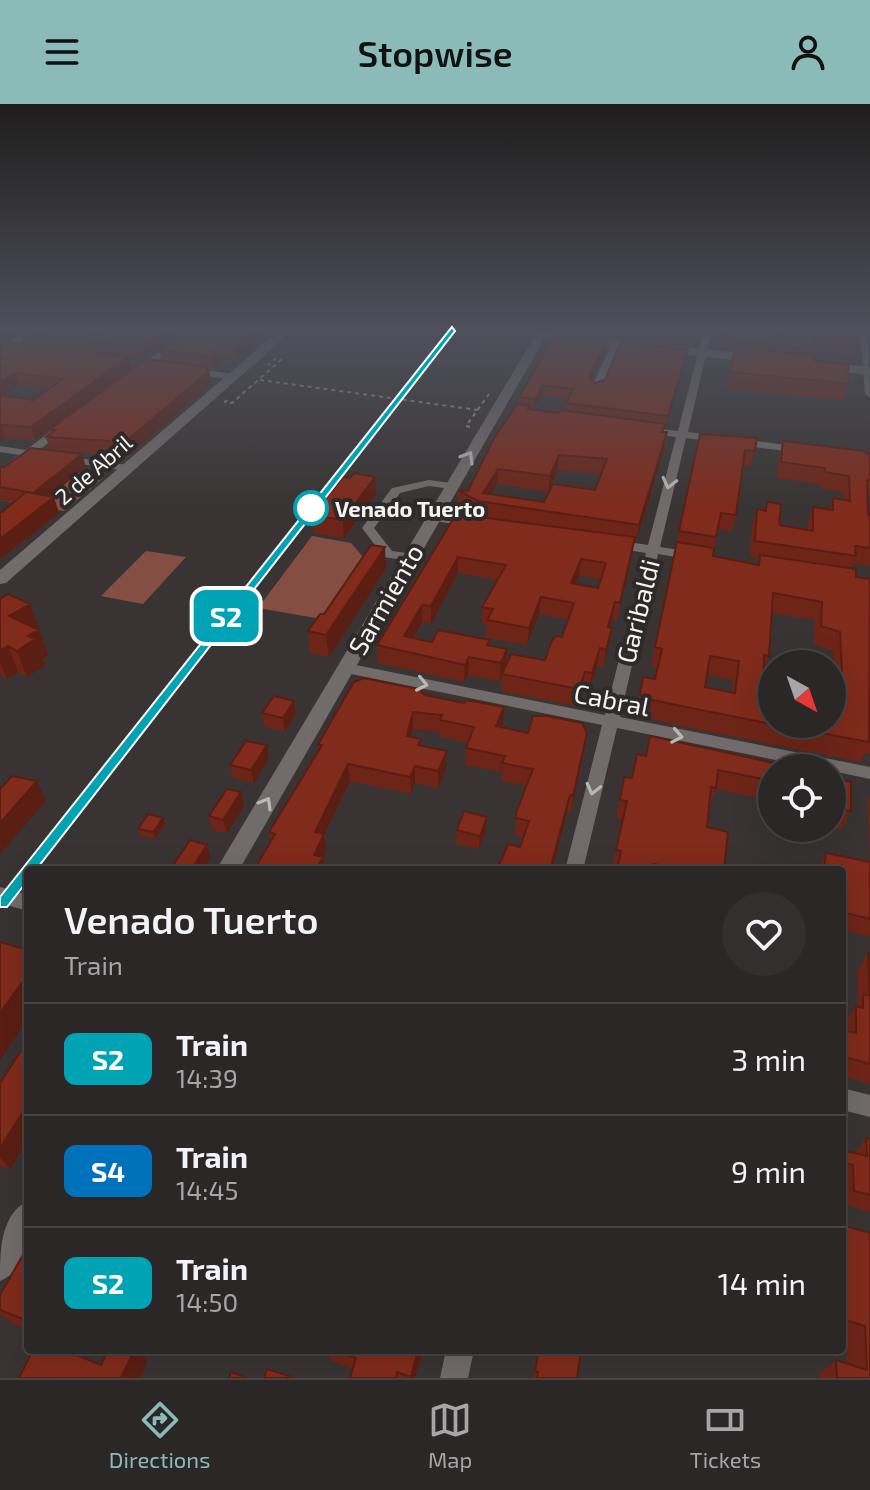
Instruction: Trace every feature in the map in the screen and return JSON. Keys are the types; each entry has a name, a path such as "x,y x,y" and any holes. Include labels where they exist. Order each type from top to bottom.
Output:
{"main road":[{"name":"2 de Abril","path":"0,579 221,388"}],"street":[{"name":"Sarmiento","path":"229,866 432,517 505,411 516,388"},
{"name":"Garibaldi","path":"575,866 693,388"},
{"path":"0,474 75,418"},
{"path":"635,428 807,451"},
{"path":"0,449 42,455"},
{"path":"56,457 127,468"},
{"path":"409,557 388,554 368,528 396,490 429,483 451,486"},
{"path":"432,517 495,527"},
{"path":"605,543 714,559"},
{"name":"Cabral","path":"346,668 870,773"},
{"path":"0,895 24,902"},
{"path":"846,1100 870,1106"},
{"path":"0,1265 24,1223"},
{"path":"454,1378 459,1354"}],"path":[{"path":"218,391 235,393 225,402 232,403 250,388"},
{"path":"321,388 478,410"}],"shaded area":[{"path":"33,463 99,473 103,478 64,511 0,500 0,487"},
{"path":"312,536 351,543 370,565 333,621 258,608"},
{"path":"146,551 186,557 143,604 101,596"}],"building":[{"path":"49,388 84,388 31,427 0,425 0,395 33,400"},
{"path":"106,388 188,388 125,442 46,437 55,430 50,429"},
{"path":"524,388 541,388 535,399 519,397"},
{"path":"569,388 676,388 668,416 566,403 573,389"},
{"path":"517,404 530,406 528,409 559,413 561,410 665,424 662,432 667,432 639,525 478,501 458,490 468,491 493,440","holes":["559,455 607,459 595,490 553,484 544,502 483,493 498,469 550,476"]},
{"path":"700,434 757,438 755,451 745,450 736,515 721,513 716,537 679,531"},
{"path":"783,441 863,451 870,455 870,481 867,480 870,548 855,546 856,556 755,541 757,509 766,511 767,502 781,504 779,525 813,531 813,507 833,510 833,498 850,501 849,476 825,472 825,468 781,462"},
{"path":"31,448 82,454 33,493 0,487 0,467"},
{"path":"354,473 375,477 343,520 312,515 343,477 350,478"},
{"path":"26,492 54,497 0,539 0,512"},
{"path":"456,514 635,537 620,603 615,602 608,627 612,628 606,650 600,648 592,673 585,672 579,689 502,674 511,654 545,660 552,640 556,636 562,637 574,603 541,597 529,628 487,620 493,609 482,607 506,565 458,557 431,606 422,605 404,636 432,642 438,630 490,640 487,645 507,649 501,663 469,657 465,665 377,645","holes":["581,559 606,563 598,588 571,583"]},
{"path":"677,542 714,548 713,556 759,565 760,555 856,569 856,577 870,579 869,742 846,738 846,650 841,650 840,632 821,626 822,602 773,593 769,650 758,650 758,721 644,698 640,694 643,677 655,679 662,649 655,647","holes":["710,656 739,661 735,693 705,687"]},
{"path":"371,545 385,547 326,635 308,631 320,614 324,614"},
{"path":"8,594 30,604 9,616 39,630 28,636 35,639 17,651 8,646 0,651 0,599"},
{"path":"364,678 422,690 425,695 504,707 496,726 528,733 533,716 582,723 587,733 573,796 570,795 551,866 499,866 508,844 520,847 529,821 516,818 516,813 533,769 502,763 505,756 466,748 474,727 440,720 442,715 413,712 407,736 421,739 418,745 447,751 438,771 415,766 410,777 348,764 315,832 324,834 314,855 323,857 318,866 256,866 275,834 269,832 322,745 318,745 354,682"},
{"path":"274,696 294,701 283,718 262,713"},
{"path":"650,736 758,760 758,778 718,770 716,788 711,787 707,827 728,832 724,866 618,866 621,851 616,850 627,801 620,800 624,777 632,778 637,754 646,756"},
{"path":"246,741 267,745 251,770 230,765"},
{"path":"12,776 37,781 0,823 0,789"},
{"path":"846,781 851,782 851,811 846,810"},
{"path":"227,789 241,792 223,820 209,816"},
{"path":"464,811 487,817 480,836 457,830"},
{"path":"148,814 163,818 153,832 138,829"},
{"path":"190,840 207,845 194,866 173,866"},
{"path":"826,853 870,862 870,919 846,913 846,866 824,866"},
{"path":"0,942 24,949 24,980 0,1013"},
{"path":"868,953 870,954 870,996"},
{"path":"863,994 870,996 870,1064 846,1057 846,1031 856,1033 856,1006 863,1008"},
{"path":"24,1048 24,1110 0,1148 0,1083"},
{"path":"866,1138 870,1139 870,1195 854,1191 853,1165 846,1163 846,1151 867,1156"},
{"path":"846,1226 870,1233 870,1378 837,1378 836,1360 867,1370 865,1326 846,1320"},
{"path":"24,1253 24,1319 0,1310 0,1295"},
{"path":"31,1354 74,1354 101,1365 106,1354 132,1354 121,1378 19,1378"},
{"path":"345,1354 417,1354 411,1377 397,1372 396,1378 350,1378 356,1358"},
{"path":"538,1354 580,1354 577,1378 537,1378 538,1372 535,1371"},
{"path":"267,1369 295,1378 264,1378"},
{"path":"231,1372 247,1378 229,1378"}],"railway":[{"path":"353,454 405,388"},
{"path":"230,611 355,452"},
{"path":"73,809 231,609"},
{"path":"28,866 75,807"},
{"path":"0,902 24,872"}],"train":[{"name":"S2","path":"28,866 405,388"},
{"name":"S2","path":"0,902 24,872"}],"place":[{"name":"Venado Tuerto","path":"311,508"}]}
